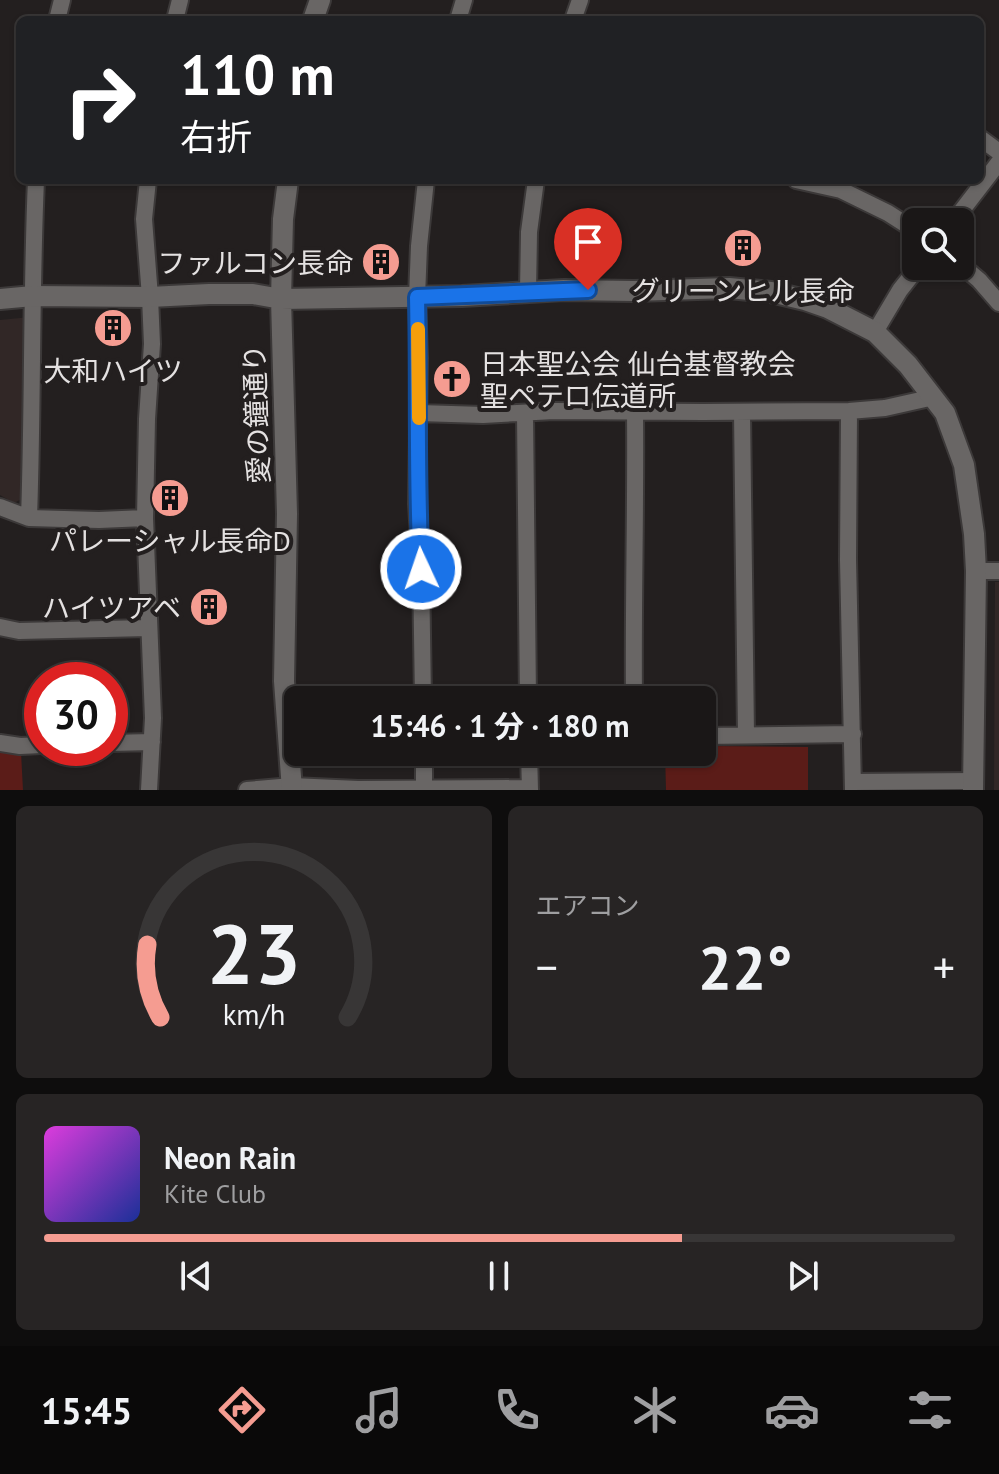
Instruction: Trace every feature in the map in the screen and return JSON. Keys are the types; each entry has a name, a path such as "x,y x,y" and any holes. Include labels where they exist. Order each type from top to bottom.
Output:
{"street":[{"path":"984,182 999,162"},
{"path":"29,518 36,184"},
{"path":"148,184 144,219 152,344 145,518 153,718 149,790"},
{"name":"愛の鐘通り","path":"287,184 283,219 281,299 287,514 284,681 292,788"},
{"path":"423,686 417,504 417,297 426,184"},
{"path":"528,292 529,232 535,184"},
{"path":"814,184 841,190 902,222"},
{"path":"964,208 982,184"},
{"path":"974,276 999,303"},
{"path":"875,332 908,280"},
{"path":"0,299 209,294 253,294 281,299 417,297 564,290 729,288 771,292 828,308 875,332 908,365 945,413 964,465 976,571 973,786 853,786 848,560 849,411"},
{"path":"419,413 849,411 885,408 934,397"},
{"path":"634,686 635,412"},
{"path":"742,412 746,735"},
{"path":"525,413 528,686"},
{"path":"0,507 29,518 145,518"},
{"path":"976,571 999,571"},
{"path":"0,627 19,631 148,628"},
{"path":"716,736 853,734"},
{"path":"128,743 152,742"},
{"path":"0,743 24,746"},
{"path":"424,766 424,790"},
{"path":"247,790 530,789 529,766"}],"shaded area":[{"path":"40,316 40,484 14,503 0,495 0,320"},
{"path":"995,582 999,582 999,790 994,790"},
{"path":"716,746 808,747 808,790 666,790 665,766 716,766"},
{"path":"0,749 21,752 23,790 0,790"}],"slow traffic":[{"path":"418,329 419,418"}],"place":[{"name":"グリーンヒル長命","path":"743,248"},
{"name":"ファルコン長命","path":"381,262"},
{"name":"大和ハイツ","path":"113,328"},
{"name":"日本聖公会 仙台基督教会 聖ペテロ伝道所","path":"452,379"},
{"name":"パレーシャル長命D","path":"170,498"},
{"name":"ハイツアベ","path":"209,607"}],"route":[{"path":"421,569 417,504 417,297 588,290"}]}
